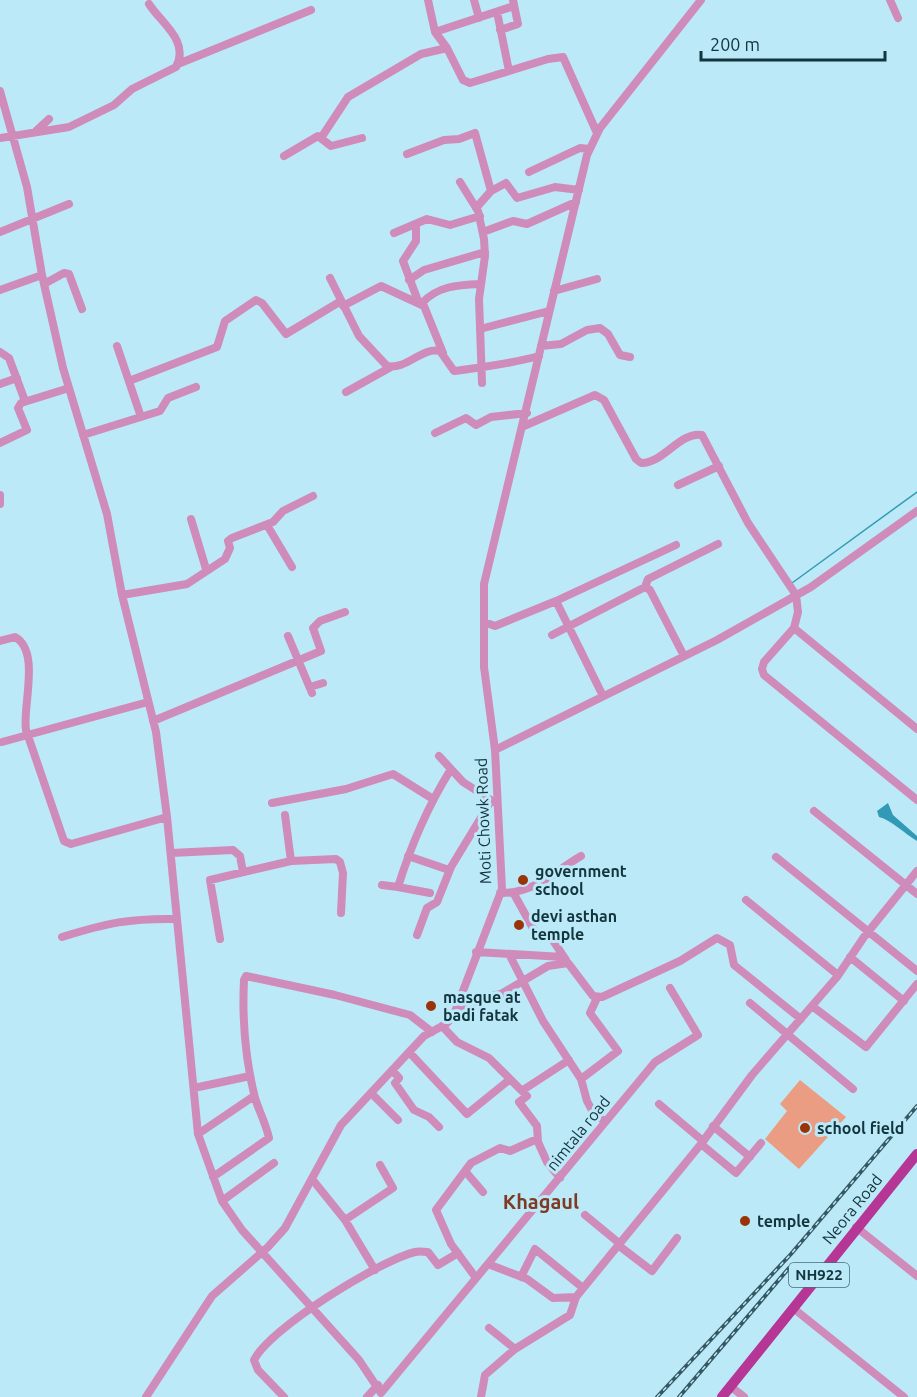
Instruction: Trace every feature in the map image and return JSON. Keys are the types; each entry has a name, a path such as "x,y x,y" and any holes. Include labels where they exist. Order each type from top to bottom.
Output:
{"main road":[{"name":"Neora Road","path":"722,1397 856,1227 917,1154"}],"street":[{"path":"428,0 435,32 447,48 465,82 563,57 597,133"},
{"path":"474,0 479,18"},
{"path":"495,750 484,668 484,584 524,426 549,311 589,149 597,133 701,0"},
{"path":"890,0 898,18"},
{"path":"435,32 497,12 513,3 518,24 500,30"},
{"path":"149,4 172,30 176,41 178,64"},
{"path":"0,138 66,128 81,122 114,105 132,89 178,64 311,10"},
{"path":"497,12 509,71"},
{"path":"321,138 348,97 421,54 447,48"},
{"path":"0,91 15,135 43,279 69,388 107,514 122,595 153,721 171,853 198,1134 222,1201 242,1230 359,1360 381,1392"},
{"path":"33,133 49,119"},
{"path":"407,154 444,140 459,140 475,133 491,191"},
{"path":"284,156 314,138 321,138 331,146 362,138"},
{"path":"529,172 580,148 589,149"},
{"path":"460,182 480,216 483,232 485,252 480,284 482,383"},
{"path":"476,208 491,191 506,183 520,199 555,187 579,190"},
{"path":"483,232 513,221 527,224 576,202"},
{"path":"0,232 69,204"},
{"path":"394,233 427,219 444,225 457,224 480,216"},
{"path":"416,224 416,241 403,261 409,280 420,302 427,309 449,367 454,371 482,368 539,356"},
{"path":"409,280 424,270 485,252"},
{"path":"0,290 64,273 69,274 82,309"},
{"path":"330,278 363,341 384,364 391,367"},
{"path":"554,291 597,279"},
{"path":"420,302 446,287 480,284"},
{"path":"129,381 217,346 225,321 256,300 262,303 286,334 342,303 381,286 420,302"},
{"path":"480,329 549,311"},
{"path":"541,346 561,344 587,330 600,328 608,334 620,355 630,357"},
{"path":"117,346 141,417"},
{"path":"346,393 391,367 404,365 432,350 443,354"},
{"path":"0,352 7,354 25,401"},
{"path":"0,384 17,378"},
{"path":"83,435 160,411 171,396 196,387"},
{"path":"0,443 27,430 18,408 25,401 69,388"},
{"path":"524,426 586,398 600,396 641,462 651,461 697,434 705,438 748,523 796,595 798,612 794,628 764,662 762,669 764,675 917,800"},
{"path":"435,433 466,418 476,424 492,417 526,413"},
{"path":"678,486 719,466"},
{"path":"0,495 0,504"},
{"path":"122,595 187,584 206,569 225,559 230,548 228,541 267,525 283,511 313,496"},
{"name":"Moti Chowk Road","path":"453,1017 500,893 494,802 495,750 684,656 796,595 846,565 917,512"},
{"path":"191,519 206,569"},
{"path":"267,525 292,567"},
{"path":"552,635 645,587 648,579 718,544"},
{"path":"484,622 495,626 556,601 676,545"},
{"path":"645,587 650,590 684,656"},
{"path":"556,601 603,696"},
{"path":"153,721 321,651 312,630 314,625 345,612"},
{"path":"794,628 917,729"},
{"path":"288,636 311,690 323,683"},
{"path":"0,641 15,638 23,645 30,680 24,718 27,736 58,830 68,843 167,818"},
{"path":"2,742 148,702"},
{"path":"417,935 427,908 437,902 449,870 494,802 463,783 439,756"},
{"path":"398,887 408,856 433,799 451,769"},
{"path":"272,803 346,789 393,774 433,799"},
{"path":"814,811 917,894"},
{"path":"285,815 291,861"},
{"path":"171,853 233,850 240,856 243,872"},
{"path":"408,856 449,870"},
{"path":"500,893 514,894 546,881 553,872 581,856"},
{"path":"776,857 917,971"},
{"path":"220,939 210,880 291,861 336,858 340,862 343,873 341,914"},
{"path":"481,1397 485,1375 515,1349 570,1315 576,1297 583,1288 838,975 868,932 917,871"},
{"path":"382,885 430,893"},
{"path":"514,894 535,932 550,938 597,998"},
{"path":"746,900 838,975"},
{"path":"62,937 126,920 177,919"},
{"path":"582,1078 618,1051 590,1013 597,998 680,961 717,938 730,945 734,965 801,1019"},
{"path":"476,952 565,960"},
{"path":"509,954 543,1021 582,1078 587,1101 596,1118 599,1117 605,1122"},
{"path":"850,957 904,1001"},
{"path":"146,1397 212,1296 263,1251 285,1228 312,1179 323,1153 340,1125 409,1052 432,1032 481,998 501,994 523,983 548,966 565,960"},
{"path":"213,1177 269,1138 254,1096 242,1021 246,976 334,995 410,1015 432,1032"},
{"path":"812,1006 866,1047 917,984"},
{"name":"nimtala road","path":"368,1397 381,1392 655,1062 698,1035 670,988"},
{"path":"750,1003 853,1089"},
{"path":"442,1026 457,1042 489,1058 509,1080 523,1090 527,1096 519,1102 537,1126 537,1139 547,1162 560,1178"},
{"path":"409,1052 467,1114 509,1080"},
{"path":"523,1090 569,1059"},
{"path":"392,1070 399,1078 395,1083 414,1110 429,1117 439,1126"},
{"path":"194,1088 250,1076"},
{"path":"371,1092 398,1120"},
{"path":"198,1134 254,1096"},
{"path":"659,1104 736,1173 761,1143"},
{"path":"713,1126 750,1157"},
{"path":"476,1278 458,1253 436,1210 471,1163 500,1148 510,1151 537,1139"},
{"path":"222,1201 274,1163"},
{"path":"345,1221 393,1188 380,1164"},
{"path":"465,1171 483,1192"},
{"path":"312,1179 345,1221 375,1270"},
{"path":"585,1215 652,1271 677,1238"},
{"path":"856,1227 917,1276"},
{"path":"521,1277 535,1249 583,1288"},
{"path":"284,1397 258,1370 254,1360 260,1349 312,1308 375,1270 416,1251 428,1252 438,1265 458,1253"},
{"path":"488,1264 521,1277 553,1298 576,1297"},
{"path":"793,1308 905,1397 912,1397"},
{"path":"489,1328 515,1349"},
{"path":"730,1386 744,1397"}],"shaded area":[{"name":"school field","path":"800,1080 846,1117 799,1169 765,1139 787,1111 780,1104"}],"water":[{"path":"888,803 893,815 917,836 917,841 879,817 877,811"}],"waterway":[{"path":"792,583 917,492"}],"railway":[{"path":"657,1397 791,1254 917,1106"},
{"path":"679,1397 789,1268"}],"place":[{"name":"government school","path":"523,880"},
{"name":"devi asthan temple","path":"519,925"},
{"name":"masque at badi fatak","path":"431,1006"},
{"name":"school field","path":"805,1128"},
{"name":"temple","path":"745,1221"}],"district":[{"name":"Khagaul","path":"541,1202"}]}
